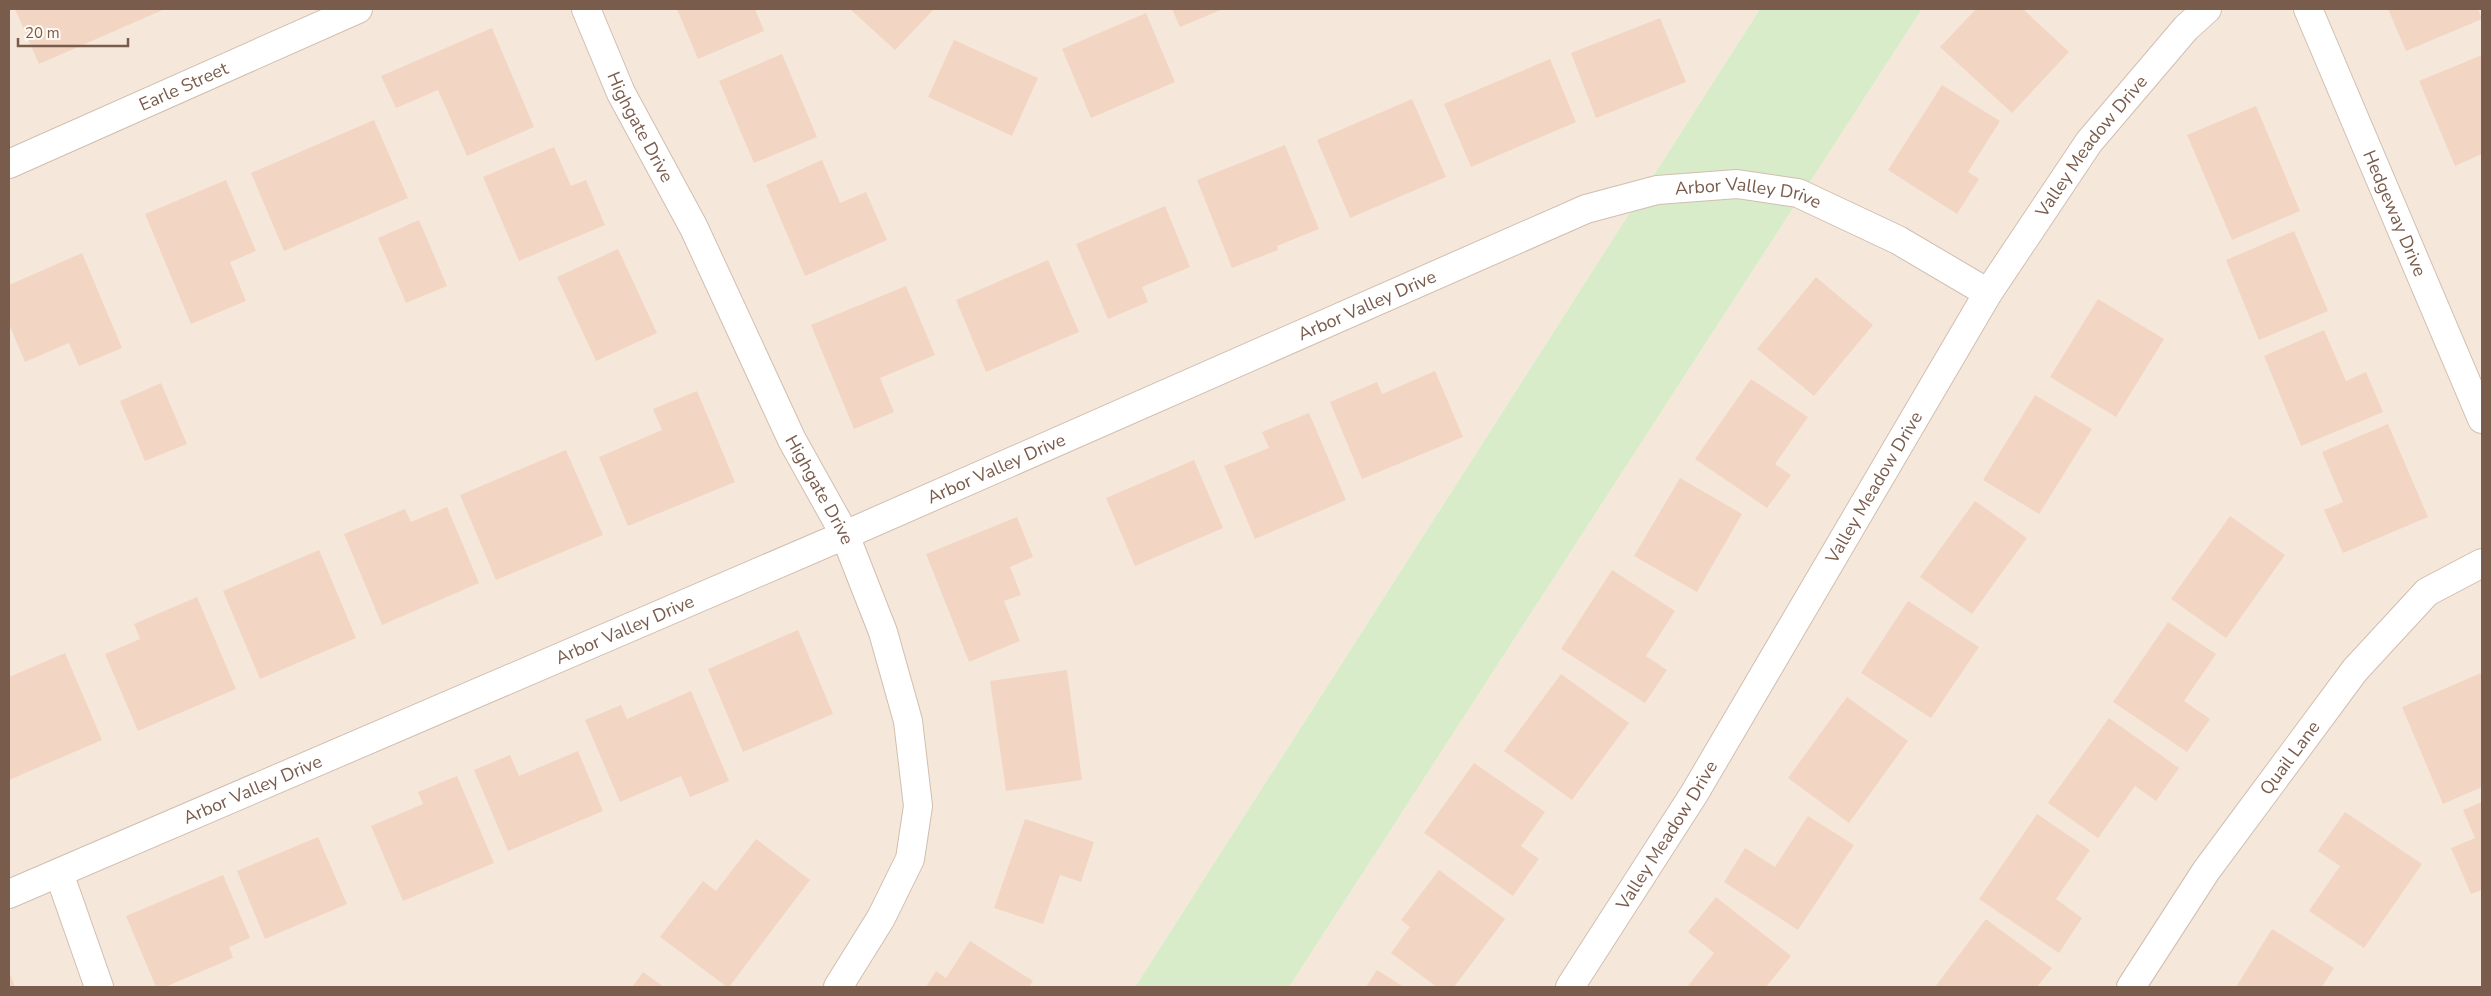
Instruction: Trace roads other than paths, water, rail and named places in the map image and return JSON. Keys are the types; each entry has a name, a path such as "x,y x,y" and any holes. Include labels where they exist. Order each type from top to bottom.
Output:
{"street":[{"name":"Earle Street","path":"9,164 358,9"},
{"name":"Highgate Drive","path":"586,9 621,93 694,228 792,440 845,535 883,632 908,721 918,806 910,859 881,918 838,987"},
{"name":"Valley Meadow Drive","path":"1570,987 1694,794 1988,293 2090,142 2186,28 2207,9"},
{"name":"Hedgeway Drive","path":"2308,9 2482,420"},
{"name":"Arbor Valley Drive","path":"9,894 845,535 1586,209 1657,190 1737,184 1798,193 1898,240 1988,293"},
{"name":"Quail Lane","path":"2131,987 2206,871 2355,670 2427,592 2482,563"},
{"path":"59,873 99,987"}]}
